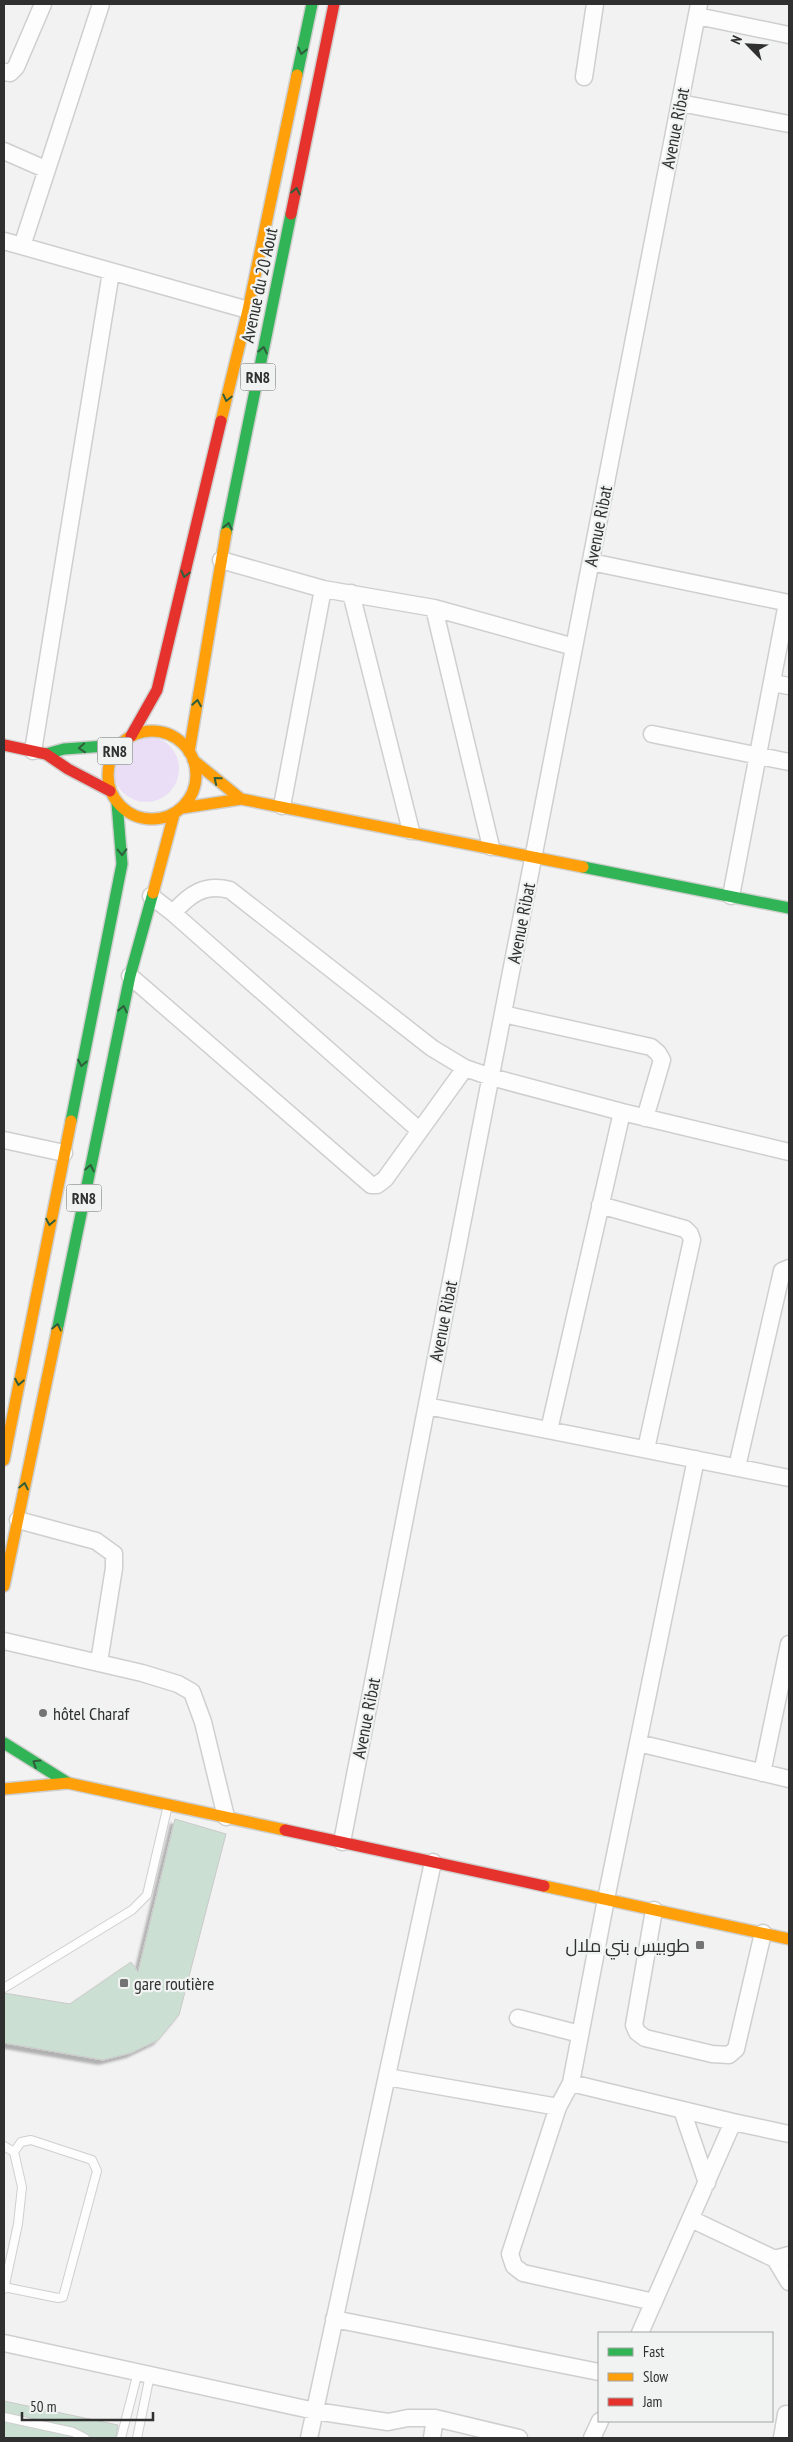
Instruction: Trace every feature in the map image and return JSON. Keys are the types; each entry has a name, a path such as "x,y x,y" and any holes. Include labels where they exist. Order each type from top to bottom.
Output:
{"main road":[{"name":"Avenue du 20 Aout","path":"130,736 157,690 248,310 312,4"},
{"name":"Avenue du 20 Aout","path":"191,756 221,560 334,4"},
{"name":"RN8","path":"4,1586 130,976 150,896 178,811 193,791 196,770 191,756 173,736 163,732 141,732 130,736 112,755 108,766 110,791 117,803 124,810 139,818 157,819 178,811"},
{"path":"4,744 39,752 110,791"},
{"path":"39,752 120,745"},
{"path":"191,756 241,799"},
{"path":"178,811 241,799 412,831 789,908"},
{"name":"RN8","path":"4,1460 122,864 122,835 117,803"},
{"path":"4,1743 68,1783"},
{"path":"4,1789 68,1783 789,1939"}],"street":[{"path":"4,72 10,73 16,67 43,4"},
{"path":"22,246 45,169 101,4"},
{"path":"584,78 595,4"},
{"path":"698,10 789,34"},
{"name":"Avenue Ribat","path":"342,1842 698,10"},
{"path":"680,103 789,124"},
{"path":"4,151 45,169"},
{"path":"4,241 248,310"},
{"path":"39,752 111,272"},
{"path":"221,560 323,588 434,608 574,646"},
{"path":"591,562 788,603 731,896"},
{"path":"282,806 323,588"},
{"path":"352,593 412,831"},
{"path":"434,608 491,847"},
{"path":"772,683 789,686"},
{"path":"652,734 789,762"},
{"path":"172,913 188,896 200,889 220,887 230,890 432,1048 465,1068 491,1077 622,1112 789,1152"},
{"path":"150,896 172,913 419,1130"},
{"path":"130,976 371,1185 377,1185 385,1179 465,1068"},
{"path":"503,1014 651,1047 662,1060 646,1118"},
{"path":"549,1430 622,1112"},
{"path":"4,1140 64,1153"},
{"path":"600,1205 685,1229 690,1234 692,1240 646,1449"},
{"path":"737,1468 782,1271 789,1268"},
{"path":"427,1406 789,1478"},
{"path":"654,2302 523,2273 514,2266 510,2254 558,2107 571,2083 606,1899 696,1459"},
{"path":"18,1520 96,1541 114,1554 114,1568 99,1662"},
{"path":"4,1641 154,1676 192,1692 203,1722 226,1817"},
{"path":"762,1772 789,1644"},
{"path":"638,1743 789,1779"},
{"path":"309,2438 433,1862"},
{"path":"654,1910 634,2025 637,2032 646,2038 712,2054 729,2055 736,2049 763,1933"},
{"path":"518,2018 580,2034"},
{"path":"386,2077 558,2107"},
{"path":"571,2083 789,2134"},
{"path":"682,2110 706,2183"},
{"path":"640,2332 733,2122"},
{"path":"691,2219 782,2256 789,2282"},
{"path":"334,2319 598,2372"},
{"path":"4,2343 314,2411 388,2422 408,2418 435,2418 519,2438"},
{"path":"782,2413 782,2438"},
{"path":"432,2438 435,2418"},
{"path":"592,2438 600,2422"}],"lane":[{"path":"4,1988 132,1910 147,1895 168,1805"},
{"path":"4,2146 14,2152 22,2187 18,2224 4,2288 58,2298 63,2296 97,2171 92,2160 30,2140 21,2142 14,2152"},
{"path":"121,2438 144,2374"},
{"path":"136,2438 144,2374"},
{"path":"4,2417 73,2432 85,2438"}],"shaded area":[{"path":"146,736 159,739 169,746 176,756 179,769 176,782 169,792 159,799 146,802 133,799 123,792 116,782 113,769 116,756 123,746 133,739"}],"building":[{"path":"175,1819 226,1834 179,2015 158,2040 131,2053 103,2060 4,2043 4,1993 70,2004 131,1962 138,1972"},
{"path":"4,2401 118,2425 116,2438 4,2438"}],"traffic: fast":[{"path":"297,75 312,4"},
{"path":"226,533 291,214"},
{"path":"46,754 64,749 120,745"},
{"path":"71,1121 122,864 117,803"},
{"path":"583,867 789,908"},
{"path":"57,1331 130,976 153,893"},
{"path":"4,1743 68,1783"}],"traffic: slow":[{"path":"221,421 248,310 297,75"},
{"path":"189,752 226,533"},
{"path":"152,731 169,734 183,744 193,758 196,775 193,792 183,806 169,816 152,819 135,816 121,806 111,792 108,775 111,758 121,744 135,734 152,731"},
{"path":"193,760 241,799"},
{"path":"182,808 241,799 583,867"},
{"path":"153,893 174,814"},
{"path":"4,1460 71,1121"},
{"path":"4,1586 57,1331"},
{"path":"4,1789 68,1783 285,1830"},
{"path":"544,1886 789,1939"}],"traffic: jam":[{"path":"291,214 334,4"},
{"path":"131,736 157,690 221,421"},
{"path":"4,745 46,754 68,769 110,791"},
{"path":"285,1830 544,1886"}],"place":[{"name":"hôtel Charaf","path":"43,1713"},
{"name":"طوبيس بني ملال","path":"700,1945"},
{"name":"gare routière","path":"124,1983"}]}
